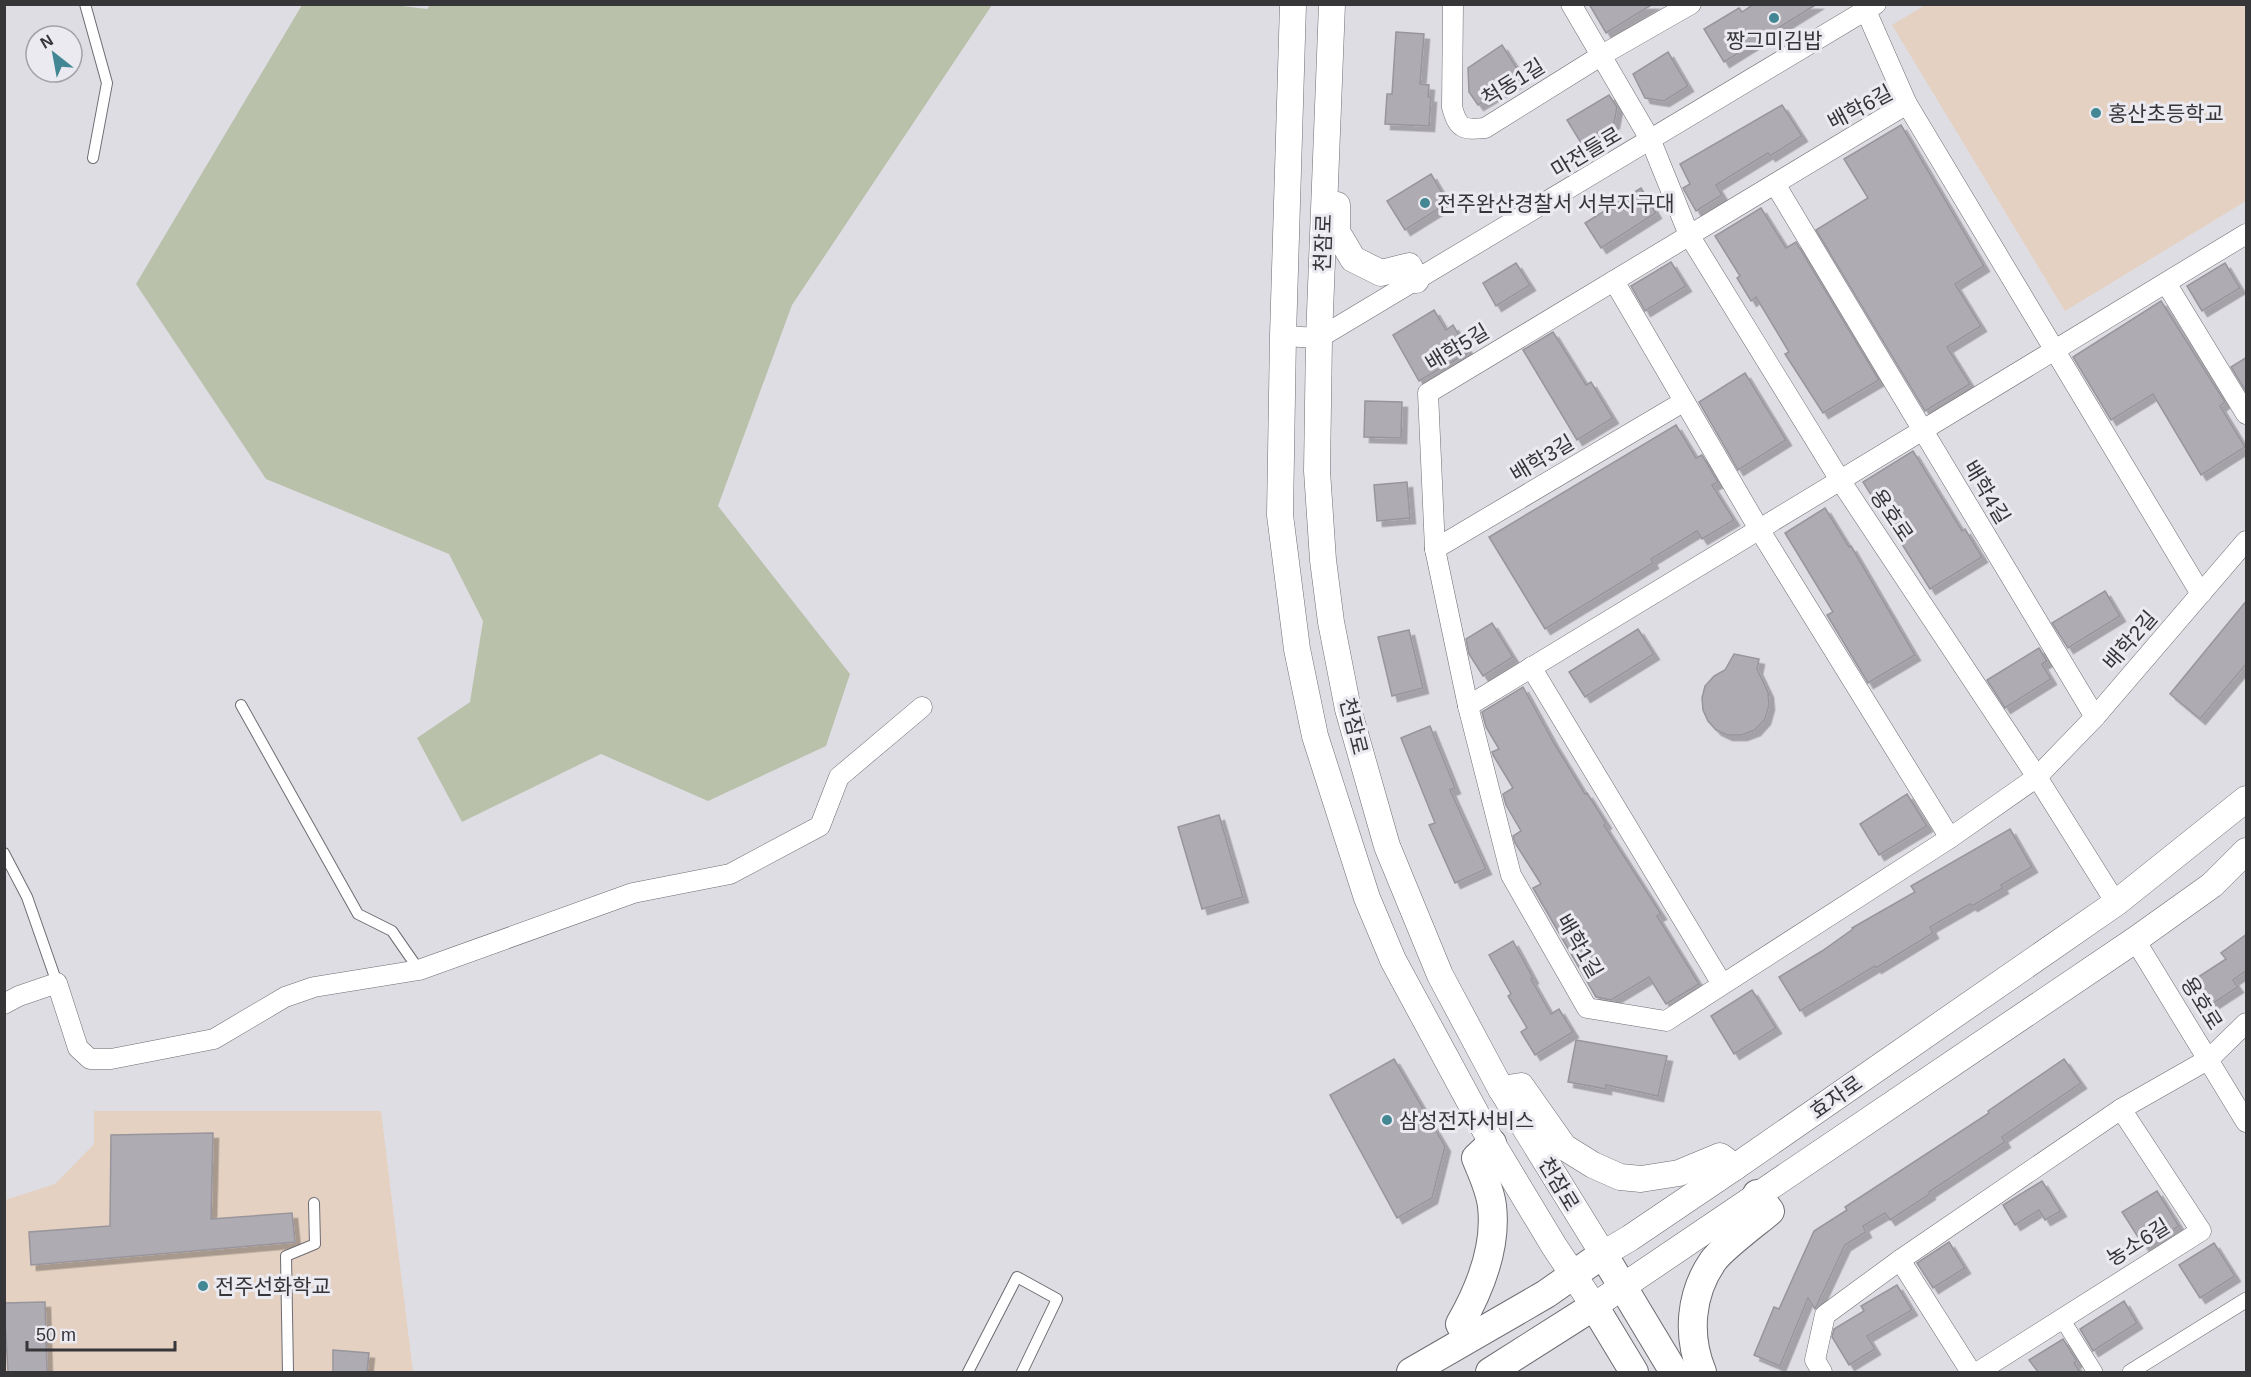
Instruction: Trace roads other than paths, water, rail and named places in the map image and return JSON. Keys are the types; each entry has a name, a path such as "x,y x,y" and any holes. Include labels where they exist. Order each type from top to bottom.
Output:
{"main road":[{"path":"1468,1338 1460,1324 1476,1296 1492,1234 1492,1205 1476,1158 1492,1143"},
{"path":"1702,1372 1696,1359 1694,1300 1713,1259 1770,1211 1757,1194"},
{"name":"효자로","path":"1411,1372 1546,1294 1603,1254"},
{"name":"천잠로","path":"1603,1254 1674,1372"},
{"name":"효자로","path":"1494,1372 1594,1306"},
{"name":"천잠로","path":"1594,1306 1634,1372"}],"street":[{"name":"천잠로","path":"1293,4 1280,515 1297,649 1315,736 1367,898 1393,960 1492,1143 1554,1246 1594,1306"},
{"name":"천잠로","path":"1332,4 1319,338 1317,471 1323,560 1331,621 1348,709 1391,857 1440,975 1501,1089 1603,1254"},
{"name":"척동1길","path":"1454,4 1452,107 1456,122 1467,129 1485,128 1602,55 1691,4"},
{"path":"1571,4 1602,55"},
{"path":"1868,6 1907,104"},
{"name":"마전들로","path":"1319,338 1651,141 1868,6"},
{"name":"용호로","path":"1602,55 1651,141 1689,236 1840,480 2037,777 2116,903"},
{"name":"배학6길","path":"1689,236 1907,104 2055,350"},
{"name":"배학4길","path":"1775,184 2095,717"},
{"path":"1325,198 1336,199 1337,232 1353,259 1381,273 1409,266 1416,280"},
{"path":"1436,549 1468,706 2247,234"},
{"name":"배학5길","path":"1436,549 1428,393 1689,236"},
{"path":"1614,281 1759,529 1950,838"},
{"path":"2166,282 2247,414"},
{"path":"1283,336 1319,338"},
{"path":"2055,350 2201,594"},
{"name":"배학3길","path":"1436,549 1683,402"},
{"name":"배학2길","path":"2037,777 2095,717 2247,541"},
{"path":"1531,667 1722,984"},
{"name":"배학1길","path":"1468,706 1511,875 1587,1008 1666,1021 1950,838 2037,777"},
{"path":"4,1004 18,996 57,983 78,1048 90,1059 111,1059 214,1039 285,997 314,987 419,970 633,893 730,874 820,826 839,777 922,707"},
{"name":"효자로","path":"1603,1254 1735,1167 2116,903 2247,799"},
{"name":"효자로","path":"1594,1306 2135,940 2212,885 2247,851"},
{"name":"용호로","path":"2135,940 2247,1122"},
{"path":"1822,1372 1815,1360 1825,1315 1900,1260 2121,1109 2209,1059 2247,1023"},
{"path":"1501,1089 1521,1086 1564,1147 1593,1165 1620,1177 1641,1179 1679,1173 1720,1156 1735,1167"},
{"name":"농소6길","path":"1978,1372 2201,1231 2121,1109"},
{"path":"1900,1260 1971,1372"},
{"path":"2130,1372 2247,1300"},
{"path":"2062,1319 2095,1372"}],"lane":[{"path":"85,4 106,83 93,158"},
{"path":"241,705 358,914 392,931 419,970"},
{"path":"4,853 27,897 57,983"},
{"path":"288,1372 286,1256 315,1244 314,1203"},
{"path":"968,1372 1017,1277 1057,1299 1022,1372"}],"place":[{"name":"짱그미김밥","path":"1774,18"},
{"name":"홍산초등학교","path":"2096,113"},
{"name":"전주완산경찰서 서부지구대","path":"1425,203"},
{"name":"삼성전자서비스","path":"1387,1120"},
{"name":"전주선화학교","path":"203,1286"}]}
